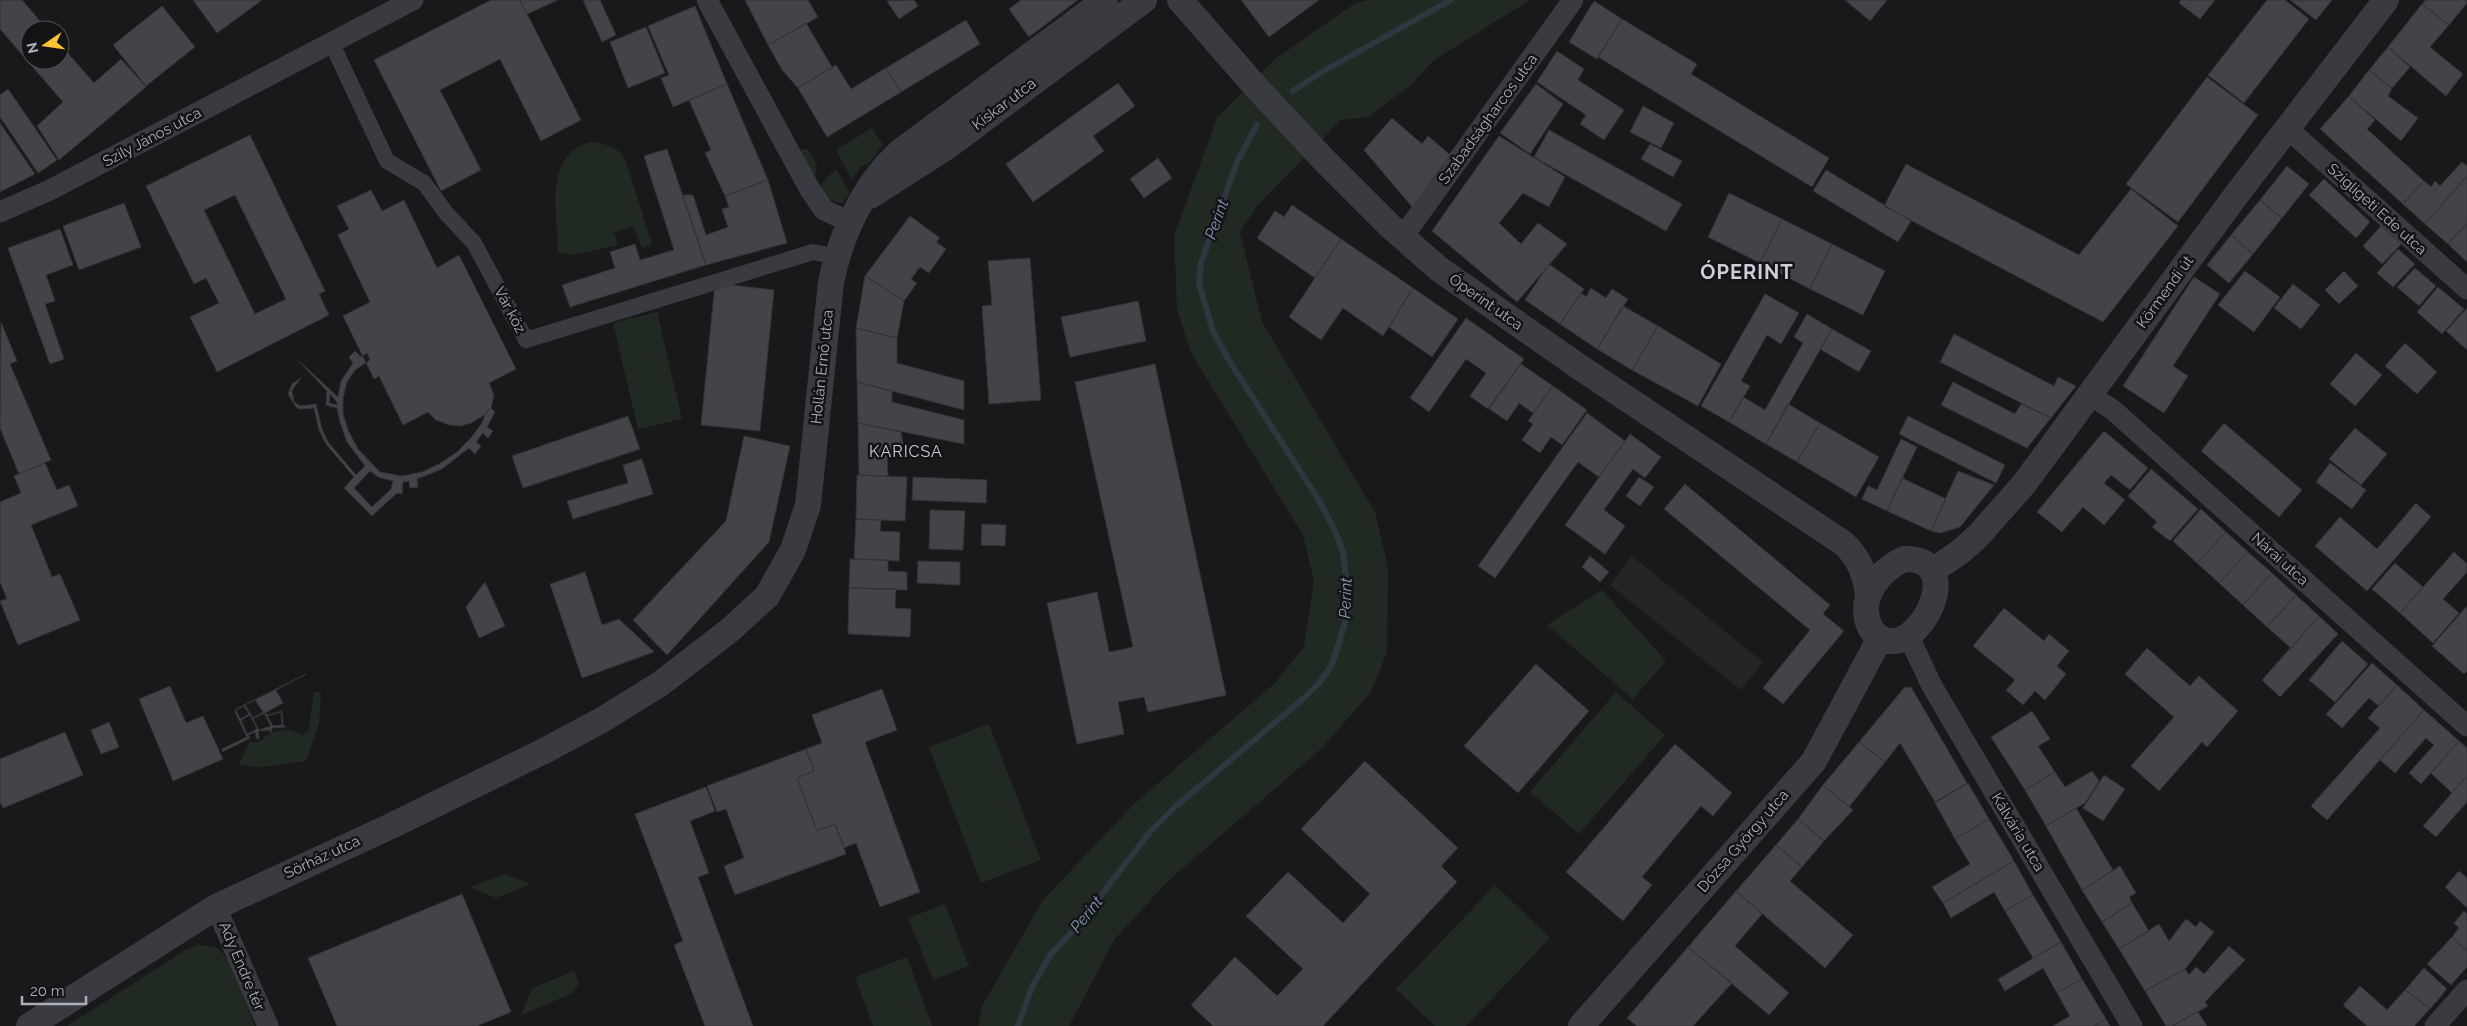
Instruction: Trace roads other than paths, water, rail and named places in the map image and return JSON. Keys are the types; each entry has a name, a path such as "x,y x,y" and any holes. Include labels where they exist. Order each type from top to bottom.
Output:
{"street":[{"name":"Szily János utca","path":"0,212 50,190 413,0"},
{"path":"708,0 809,188 824,210 856,212"},
{"name":"Kiskar utca","path":"856,212 891,160 966,102 1105,0"},
{"name":"Kiskar utca","path":"856,212 1144,0"},
{"name":"Óperint utca","path":"1180,0 1254,86 1402,238 1439,269 1574,363 1843,543 1851,551 1861,567 1868,596"},
{"name":"Szabadságharcos utca","path":"1402,238 1573,0"},
{"name":"Körmendi út","path":"1932,571 1960,552 1998,515 2024,484 2287,128 2386,0"},
{"name":"Vár köz","path":"332,44 387,161 424,183 446,213 474,243 526,340 813,252 836,257"},
{"path":"948,146 948,129 966,102"},
{"name":"Szigligeti Ede utca","path":"2287,128 2467,289"},
{"name":"Hollán Ernő utca","path":"626,705 660,684 694,659 767,596 793,550 808,505 826,318 836,257 856,212"},
{"name":"Nárai utca","path":"2090,395 2120,417 2467,726"},
{"name":"Óperint utca","path":"1843,543 1865,551 1904,559"},
{"path":"1904,559 1919,560 1932,571 1935,578 1936,594 1928,613 1908,635 1893,642 1880,638 1869,628 1868,596 1888,568 1904,559"},
{"name":"Kálvária utca","path":"1908,635 1932,686 2132,1026"},
{"name":"Dózsa György utca","path":"1581,1026 1814,761 1880,638"},
{"name":"Sörház utca","path":"29,1026 216,906 575,736 626,705"},
{"name":"Ady Endre tér","path":"216,906 268,1026"},
{"path":"2435,1026 2467,990"}],"waterway":[{"name":"Perint","path":"1293,91 1320,73 1451,0"},
{"name":"Perint","path":"1018,1026 1032,987 1051,954 1074,930 1150,832 1176,806 1303,699 1320,682 1332,665 1345,623 1348,597 1343,552 1335,531 1320,502 1228,359 1213,331 1199,284 1201,263 1237,162 1257,125"}],"district":[{"name":"ÓPERINT","path":"1747,272"},
{"name":"KARICSA","path":"906,451"}]}
